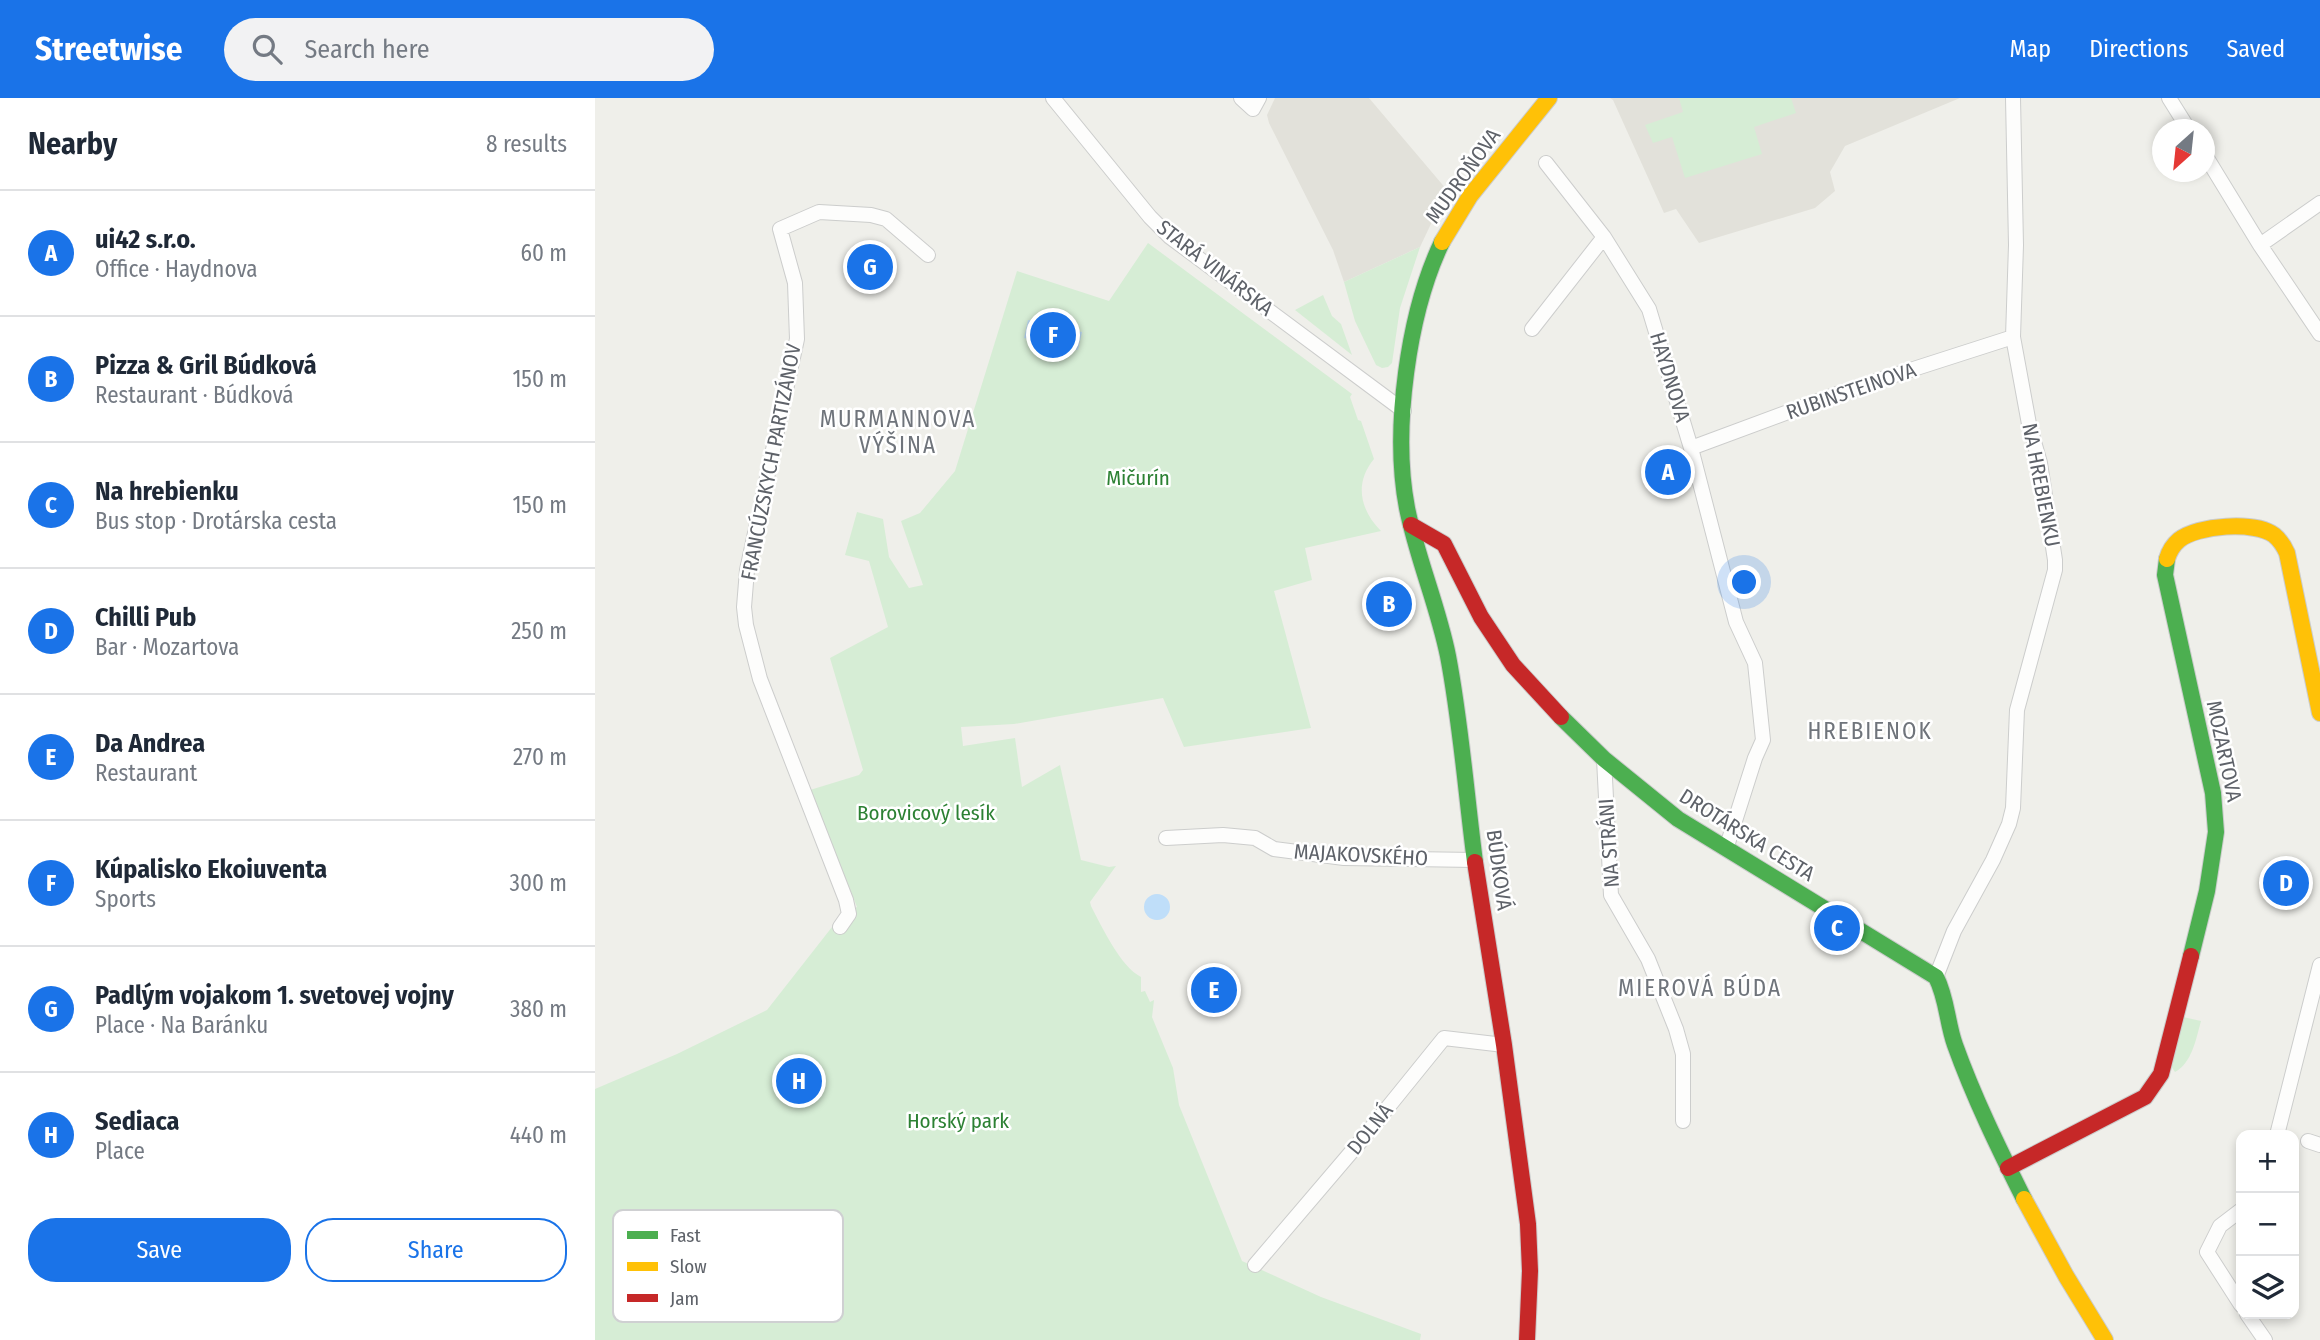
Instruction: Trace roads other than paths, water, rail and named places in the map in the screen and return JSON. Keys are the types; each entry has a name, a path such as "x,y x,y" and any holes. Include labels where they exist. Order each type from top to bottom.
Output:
{"street":[{"name":"STARÁ VINÁRSKA","path":"1053,98 1150,217 1170,237 1405,411"},
{"path":"1241,98 1256,103"},
{"name":"MUDROŇOVA","path":"1405,411 1413,333 1426,281 1440,244 1464,206 1549,98"},
{"name":"NA HREBIENKU","path":"1936,977 1954,931 1993,860 2009,824 2013,808 2017,710 2055,570 2041,463 2029,424 2013,337 2016,245 2013,98"},
{"path":"2169,98 2182,119"},
{"name":"HAYDNOVA","path":"1546,163 1604,237 1649,309 1691,448 1736,622 1755,663 1763,740 1726,849"},
{"path":"2215,173 2320,334"},
{"path":"2260,245 2320,203"},
{"path":"780,229 819,212 871,215 886,219 928,255"},
{"path":"780,229 796,240"},
{"name":"FRANCÚZSKYCH PARTIZÁNOV","path":"780,229 795,283 797,339 747,570 744,607 760,680 846,900 849,914 840,927"},
{"path":"1531,329 1604,237"},
{"name":"RUBINSTEINOVA","path":"1691,448 1845,391 2013,337"},
{"name":"BÚDKOVÁ","path":"1405,411 1404,489 1411,525 1453,677 1475,860 1504,1045 1529,1239 1527,1340"},
{"name":"DROTÁRSKA CESTA","path":"1411,525 1444,544 1481,617 1513,665 1553,710 1604,759 1657,803 1726,849 1936,977"},
{"name":"MOZARTOVA","path":"2008,1168 2145,1097 2161,1074 2207,891 2217,824 2213,793 2165,575 2166,559 2180,539 2215,528 2243,526 2265,530 2280,541 2287,553 2320,713"},
{"name":"NA STRÁNI","path":"1604,759 1611,895 1648,959 1677,1029 1683,1054 1683,1121"},
{"name":"MAJAKOVSKÉHO","path":"1166,838 1223,835 1255,838 1273,849 1344,858 1475,860"},
{"path":"2278,1130 2320,965"},
{"path":"1936,977 1945,997 1953,1040 2008,1168 2053,1256 2105,1340"},
{"name":"DOLNÁ","path":"1255,1265 1444,1038 1504,1045"},
{"path":"2236,1214 2220,1226 2207,1252 2236,1297"},
{"path":"2250,1319 2265,1340"}],"water":[{"path":"1028,320 1082,332 1078,350 1024,338"},
{"path":"1157,894 1166,898 1170,907 1166,916 1157,920 1148,916 1144,907 1148,898"}],"place":[{"name":"Padlým vojakom 1. svetovej vojny","path":"870,267"},
{"name":"Kúpalisko Ekoiuventa","path":"1053,335"},
{"name":"ui42 s.r.o.","path":"1668,472"},
{"name":"Pizza & Gril Búdková","path":"1389,604"},
{"name":"Chilli Pub","path":"2286,883"},
{"name":"Na hrebienku","path":"1837,928"},
{"name":"Da Andrea","path":"1214,990"},
{"name":"Sediaca","path":"799,1081"}],"district":[{"name":"MURMANNOVA VÝŠINA","path":"898,432"},
{"name":"HREBIENOK","path":"1870,731"},
{"name":"MIEROVÁ BÚDA","path":"1700,988"}],"park label":[{"name":"Mičurín","path":"1138,478"},
{"name":"Borovicový lesík","path":"926,813"},
{"name":"Horský park","path":"958,1121"}]}
